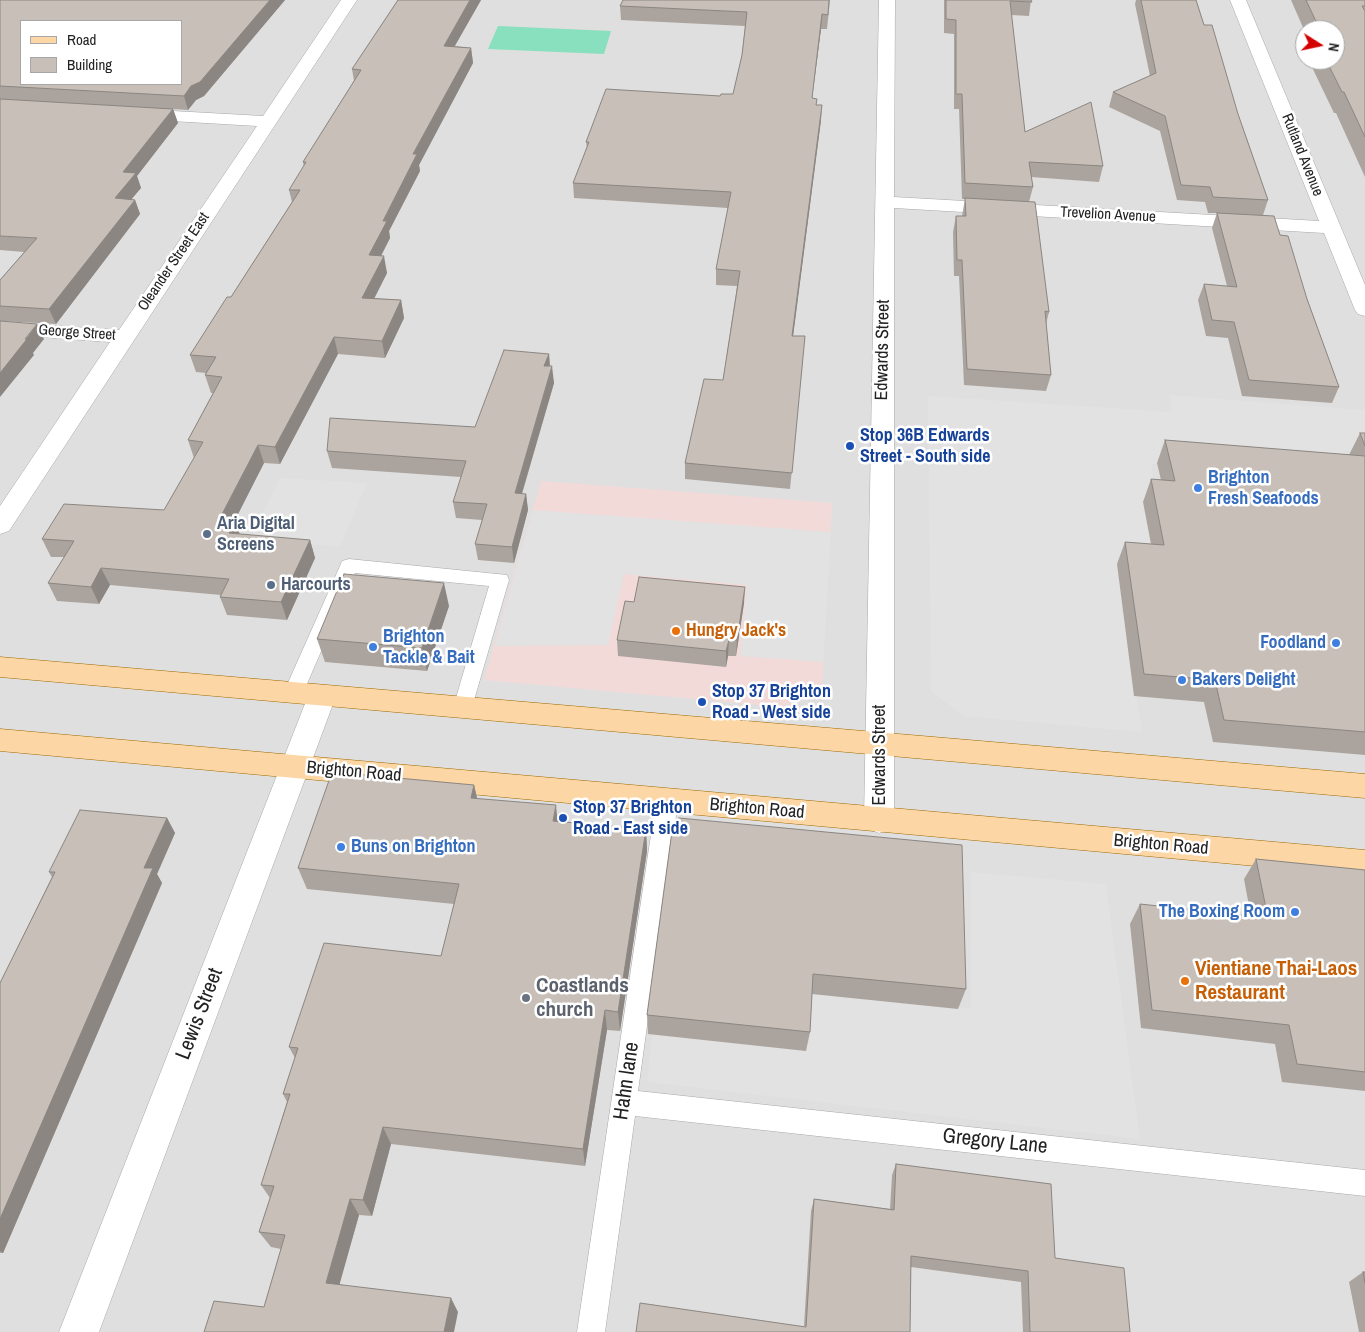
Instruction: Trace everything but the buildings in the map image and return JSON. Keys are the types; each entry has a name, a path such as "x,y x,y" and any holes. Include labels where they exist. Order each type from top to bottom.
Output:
{"main road":[{"path":"0,667 1365,786"},
{"name":"Brighton Road","path":"0,740 1365,862"}],"street":[{"name":"Oleander Street East","path":"0,525 349,0"},
{"name":"Edwards Street","path":"879,820 887,0"},
{"name":"Rutland Avenue","path":"1238,0 1365,310"},
{"path":"120,113 268,121"},
{"name":"Trevelion Avenue","path":"885,202 1331,228"},
{"name":"George Street","path":"0,328 125,337"},
{"name":"Lewis Street","path":"79,1332 322,696"}],"lane":[{"path":"293,694 348,566 500,580 463,708"},
{"name":"Hahn lane","path":"591,1332 667,800"},
{"name":"Gregory Lane","path":"624,1102 1365,1183"}],"shaded area":[{"path":"0,0 1365,0 1365,1332 0,1332"},
{"path":"1169,395 1365,410 1365,452 1343,451 1352,478 1151,464 1171,568 1117,565 1142,732 964,716 931,692 928,396 1172,412"},
{"path":"280,478 367,483 340,547 250,539"},
{"path":"541,481 832,503 822,684 783,707 484,680"},
{"path":"533,510 831,532 823,662 740,656 747,585 624,574 608,645 495,646"},
{"path":"971,872 1106,884 1140,1139 647,1082 652,1035 806,1051 810,994 971,1009"}],"green space":[{"path":"498,26 611,31 604,54 488,49"}],"place":[{"name":"Stop 36B Edwards Street - South side","path":"850,446"},
{"name":"Brighton Fresh Seafoods","path":"1198,488"},
{"name":"Aria Digital Screens","path":"207,534"},
{"name":"Harcourts","path":"271,585"},
{"name":"Hungry Jack's","path":"676,631"},
{"name":"Foodland","path":"1336,643"},
{"name":"Brighton Tackle & Bait","path":"373,647"},
{"name":"Bakers Delight","path":"1182,680"},
{"name":"Stop 37 Brighton Road - West side","path":"702,702"},
{"name":"Stop 37 Brighton Road - East side","path":"563,818"},
{"name":"Buns on Brighton","path":"341,847"},
{"name":"The Boxing Room","path":"1295,912"},
{"name":"Vientiane Thai-Laos Restaurant","path":"1185,981"},
{"name":"Coastlands church","path":"526,998"}]}
